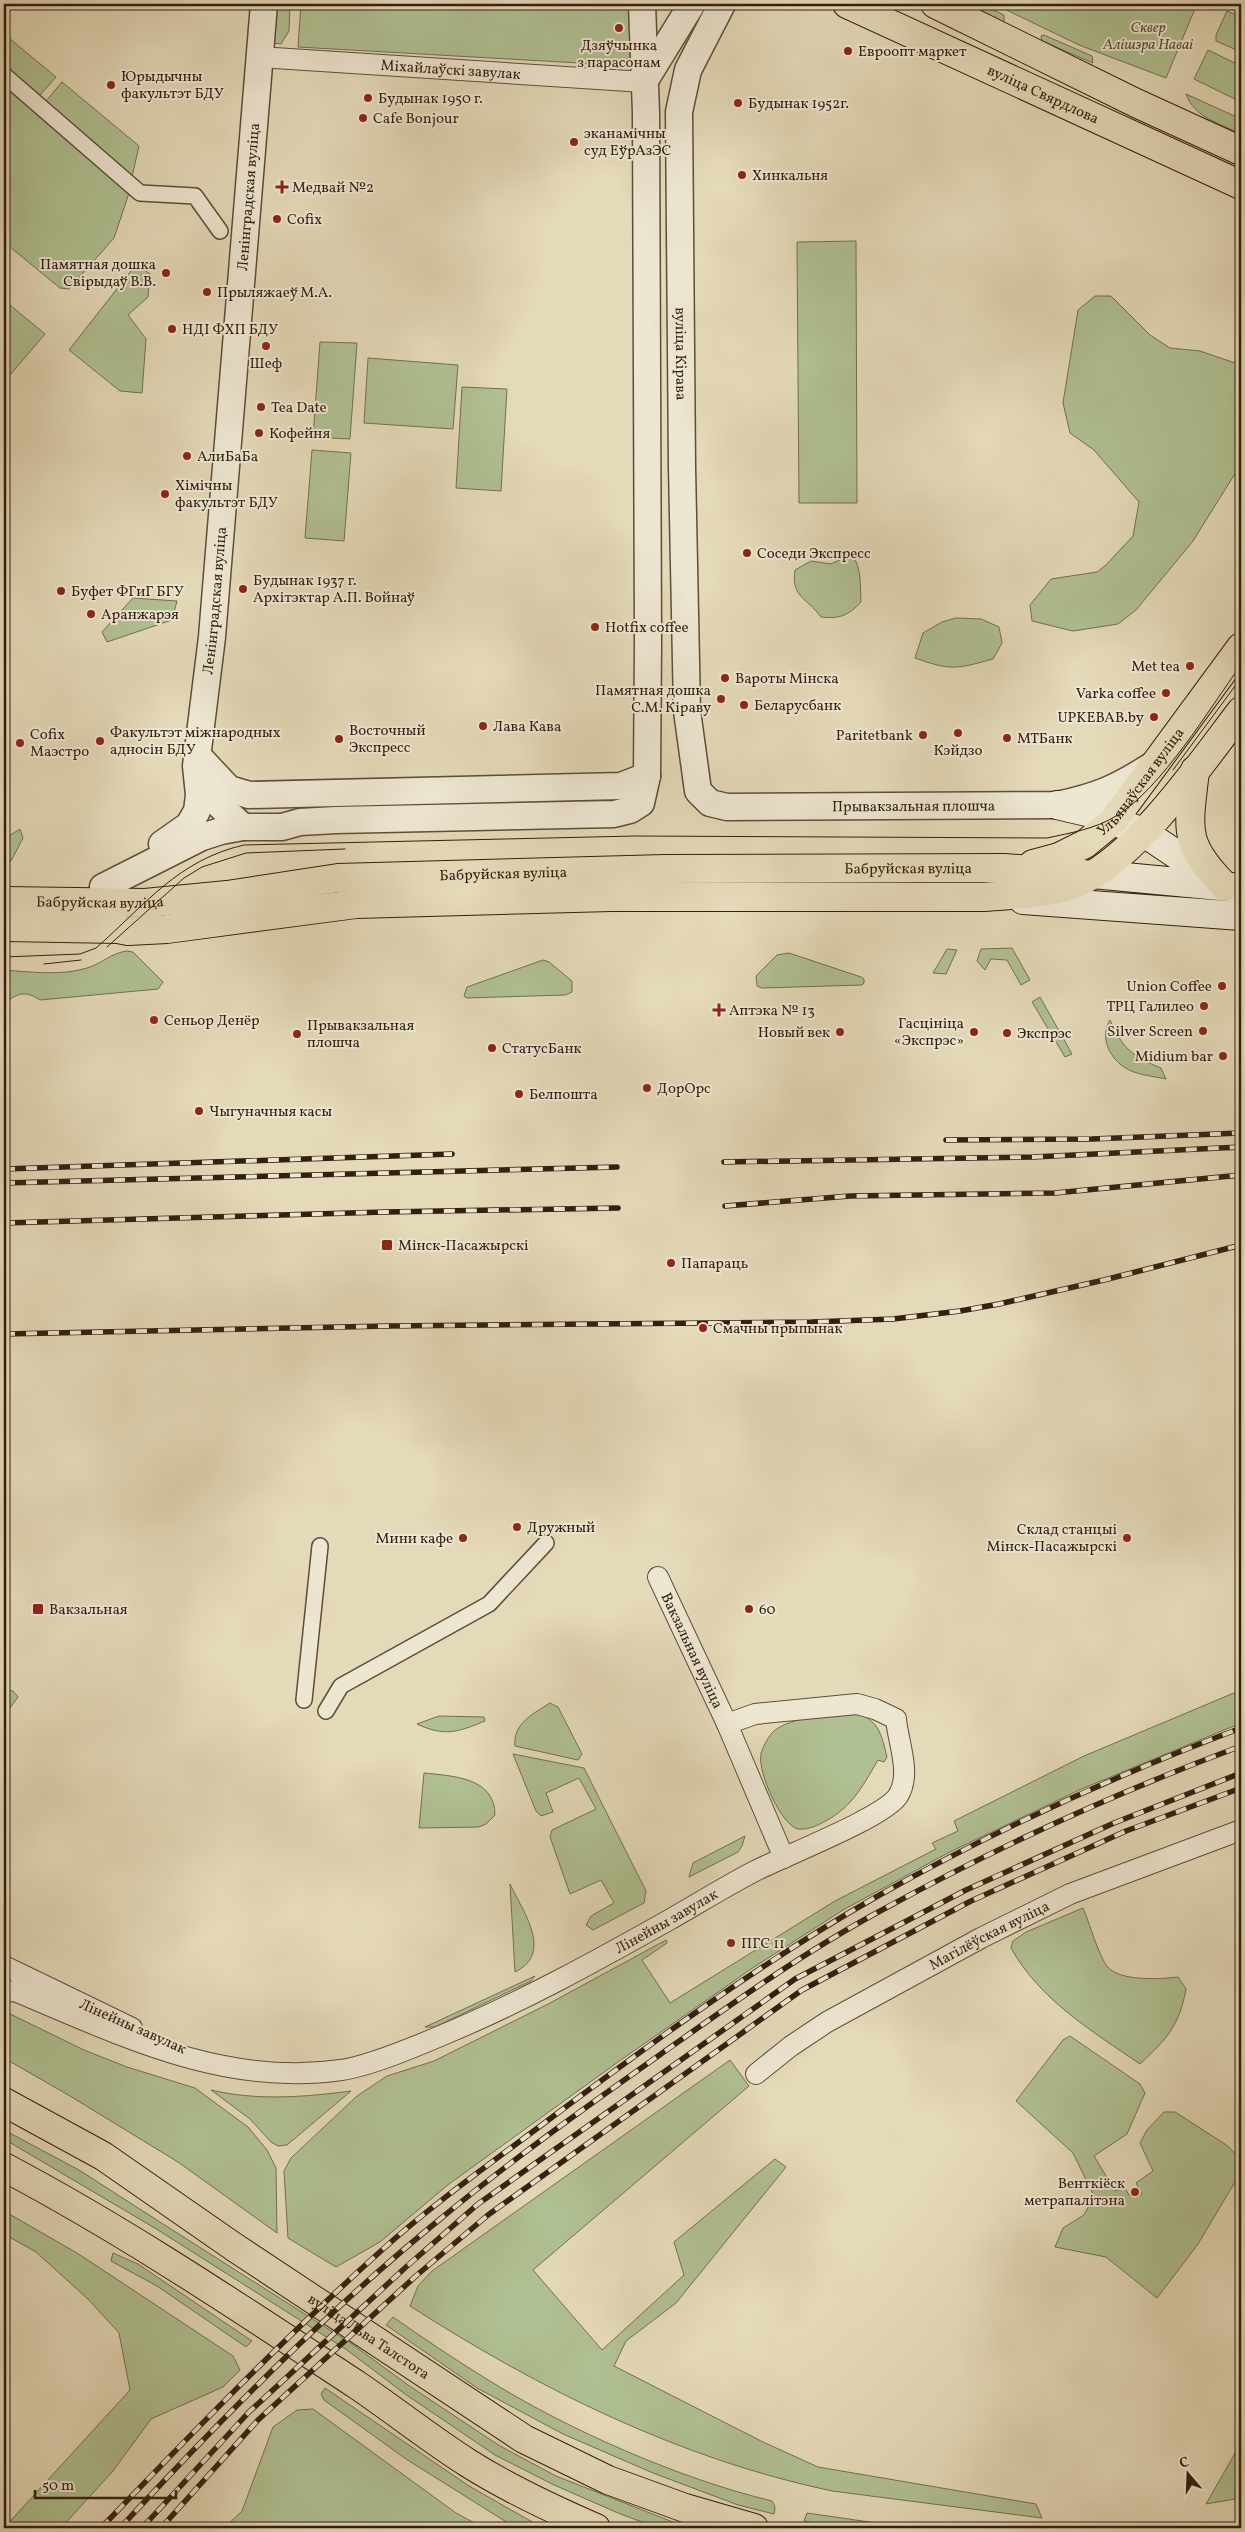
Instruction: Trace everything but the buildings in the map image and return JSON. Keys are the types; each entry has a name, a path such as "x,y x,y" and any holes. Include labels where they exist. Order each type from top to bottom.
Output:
{"main road":[{"name":"вуліца Свярдлова","path":"847,4 1241,185"},
{"name":"вуліца Свярдлова","path":"935,4 1136,103 1241,151"},
{"name":"Ульянаўская вуліца","path":"1004,868 1032,864 1059,857 1085,844 1113,821 1241,647"},
{"name":"Ульянаўская вуліца","path":"1093,874 1108,864 1143,832 1241,711"},
{"path":"1195,770 1191,838 1204,865 1233,887"},
{"path":"1057,805 1091,813 1143,832 1233,887"},
{"path":"1004,868 1233,887"},
{"name":"Бабруйская вуліца","path":"4,927 159,902 227,895 338,878 665,869 1004,868"},
{"name":"Бабруйская вуліца","path":"984,897 1044,892 1065,887 1093,874"},
{"name":"Бабруйская вуліца","path":"4,901 77,915 128,931 167,928 356,904 611,897 984,897 1241,916"},
{"name":"вуліца Льва Талстога","path":"4,2102 103,2156 234,2247 524,2439 608,2480 685,2508 754,2528"},
{"path":"4,2167 91,2214 174,2264 402,2416 468,2463 540,2503 596,2528"}],"street":[{"name":"Ленінградская вуліца","path":"77,915 103,887 189,825 197,811 199,795 196,766 212,637 264,4"},
{"path":"103,887 202,837 242,826 282,827 300,822 336,820 614,814 630,810 641,803 647,776 646,132 642,4"},
{"path":"644,82 692,4"},
{"name":"вуліца Кірава","path":"692,758 687,711 682,467 679,112 688,70 722,4"},
{"name":"Міхайлаўскі завулак","path":"259,56 644,82"},
{"path":"4,74 140,192 195,196 220,231"},
{"path":"647,710 655,719 666,723 677,721 687,711"},
{"path":"198,756 229,789 249,795 621,786 632,784 647,776"},
{"path":"198,756 216,802 242,826"},
{"name":"Прывакзальная плошча","path":"692,758 698,791 710,803 727,807 1057,805 1092,797 1120,786 1156,763"},
{"path":"326,1711 340,1686 489,1604 546,1542"},
{"path":"304,1700 320,1546"},
{"name":"Вакзальная вуліца","path":"658,1577 727,1724 784,1858"},
{"name":"Вакзальная вуліца","path":"727,1724 755,1714 857,1704 876,1709 896,1719"},
{"name":"Лінейны завулак","path":"4,1992 15,1991 94,2026 198,2062 280,2073 342,2070 358,2066 424,2043 476,2020 572,1972 755,1870 852,1825 889,1804 898,1796 905,1779 896,1719"},
{"name":"Магілёўская вуліца","path":"756,2074 791,2046 827,2022 990,1933 1070,1894 1241,1830"},
{"name":"Лінейны завулак","path":"4,1966 152,2037 193,2053 223,2060 280,2066 340,2062 358,2066"}],"green space":[{"path":"276,4 290,4 289,31 281,44 274,43"},
{"path":"301,4 633,4 631,57 614,65 298,47"},
{"name":"Сквер Алішэра Наваі","path":"994,4 1197,4 1166,78 1079,45"},
{"path":"985,6 1004,15 1004,21 1002,22 979,11"},
{"path":"1227,11 1241,17 1241,35 1237,43 1241,45 1241,52 1216,41 1216,35"},
{"path":"4,34 56,77 40,95 4,65"},
{"path":"1044,35 1092,56 1093,63 1042,41 1041,36"},
{"path":"1208,50 1241,66 1241,102 1194,79"},
{"path":"62,82 139,146 132,177 46,101"},
{"path":"4,83 129,193 114,238 69,289 60,288 4,242"},
{"path":"1186,94 1241,119 1241,134 1216,123 1195,109"},
{"path":"856,241 857,503 799,503 797,242"},
{"path":"139,266 150,274 148,297 128,315 146,339 142,393 120,391 69,350 131,271"},
{"path":"1095,296 1111,296 1150,335 1170,348 1200,351 1241,365 1241,464 1193,541 1136,610 1118,624 1073,631 1032,621 1030,605 1051,579 1097,572 1106,565 1133,536 1139,502 1094,450 1070,433 1063,403 1078,310"},
{"path":"4,300 45,334 4,382"},
{"path":"320,342 357,343 350,439 313,437"},
{"path":"368,358 458,365 453,429 364,423"},
{"path":"462,387 507,389 501,491 456,488"},
{"path":"312,450 351,453 344,541 305,538"},
{"path":"852,554 859,571 861,602 852,611 843,616 821,617 801,596 795,586 795,570 811,561 831,564"},
{"path":"133,598 177,601 172,620 107,642 102,632"},
{"path":"956,618 981,619 999,627 1002,643 993,659 962,667 946,667 915,658 923,633 942,622"},
{"path":"20,829 23,838 11,861 4,862 4,839"},
{"path":"1012,948 1030,980 1021,985 1007,960 991,959 985,970 977,961 981,949"},
{"path":"947,949 957,950 946,974 933,973"},
{"path":"127,951 133,952 163,982 158,989 40,1000 30,995 21,994 4,1004 4,970 46,973 67,972 92,966 116,954"},
{"path":"789,953 861,977 864,979 864,983 862,985 762,988 757,986 756,976 777,955"},
{"path":"543,960 549,962 572,981 572,992 565,995 466,998 464,996 467,987"},
{"path":"1040,997 1072,1054 1065,1057 1032,1002"},
{"path":"1110,1020 1124,1045 1143,1060 1161,1068 1166,1079 1133,1072 1118,1062 1107,1045 1106,1033"},
{"path":"4,1690 13,1691 18,1697 4,1716"},
{"path":"1241,1690 1241,1723 1079,1790 948,1853 843,1910 751,1969 618,2062 449,2184 380,2242 336,2267 288,2238 284,2171 291,2158 357,2096 387,2076 434,2061 550,2003 666,1940 667,1943 642,1960 670,2003 835,1901 936,1849 932,1843 958,1831 954,1821 1084,1756"},
{"path":"550,1703 558,1707 582,1754 578,1760 515,1746 517,1731 525,1720"},
{"path":"844,1711 864,1716 875,1725 882,1738 887,1757 884,1762 878,1760 860,1789 840,1812 818,1825 806,1829 798,1829 784,1818 766,1784 761,1754 767,1740 778,1728 805,1718"},
{"path":"439,1716 484,1717 485,1721 467,1728 444,1732 417,1724"},
{"path":"513,1754 584,1768 646,1891 644,1903 593,1930 586,1925 591,1916 614,1903 601,1880 570,1894 550,1837 552,1830 596,1809 579,1778 546,1793 553,1812 541,1816 536,1811"},
{"path":"424,1773 447,1775 470,1781 480,1786 488,1793 493,1802 495,1815 486,1824 479,1827 419,1828"},
{"path":"745,1836 738,1852 689,1877 693,1863"},
{"path":"510,1884 528,1919 534,1943 532,1954 527,1964 515,1972"},
{"path":"1083,1908 1101,1955 1107,1966 1113,1971 1130,1977 1178,1977 1186,1989 1180,2013 1170,2031 1158,2047 1140,2064 1086,2027 1052,1999 1023,1967 1011,1948 1013,1941 1026,1932"},
{"path":"535,1976 531,1981 435,2027 425,2027"},
{"path":"4,2011 84,2050 127,2067 195,2088 248,2127 267,2150 276,2168 277,2233 178,2162 4,2058"},
{"path":"1070,2036 1140,2084 1145,2093 1127,2134 1094,2156 1115,2191 1125,2188 1129,2195 1136,2198 1142,2194 1136,2183 1153,2171 1140,2143 1147,2130 1164,2112 1175,2112 1228,2146 1237,2156 1241,2172 1198,2244 1157,2298 1106,2257 1055,2247 1063,2228 1084,2215 1094,2196 1073,2153 1016,2101 1063,2040"},
{"path":"730,2060 749,2086 533,2270 602,2350 684,2275 674,2242 775,2159 786,2167 676,2303 626,2341 614,2366 763,2442 818,2467 1036,2504 1042,2518 832,2491 720,2460 612,2418 560,2393 410,2306 418,2286 432,2271"},
{"path":"211,2090 263,2097 316,2095 351,2091 287,2145 278,2146 271,2142 250,2119"},
{"path":"4,2130 79,2170 352,2344 408,2385 500,2446 556,2476 688,2528 658,2528 618,2513 552,2484 495,2455 405,2394 347,2350 158,2230 4,2139"},
{"path":"4,2211 77,2253 233,2356 240,2370 223,2387 151,2419 113,2471 61,2528 4,2528 130,2390 119,2333 89,2300 36,2252 4,2234"},
{"path":"113,2253 138,2264 252,2341 246,2347 157,2286 111,2261"},
{"path":"393,2317 473,2371 551,2416 587,2434 662,2466 700,2480 772,2501 775,2507 774,2514 738,2505 653,2473 563,2434 477,2388 386,2325"},
{"path":"325,2388 469,2486 543,2528 516,2528 406,2459 324,2400 321,2394"},
{"path":"313,2409 456,2513 484,2528 224,2528 242,2511 273,2427 297,2410"},
{"path":"1241,2443 1241,2498 1206,2504"},
{"path":"807,2513 911,2528 840,2528 804,2521"}],"tram line":[{"path":"4,957 80,954 96,948 147,900 181,873 200,861 244,845 635,836 1047,838 1073,832 1100,824 1116,816 1150,787 1200,725 1241,665"},
{"path":"1173,770 1241,678"},
{"path":"107,947 184,878 202,867 246,853 345,849"},
{"path":"44,964 81,960"}],"railway":[{"path":"946,1140 1092,1139 1241,1133"},
{"path":"724,1162 1033,1157 1241,1147"},
{"path":"4,1169 452,1154"},
{"path":"4,1183 617,1167"},
{"path":"725,1206 850,1196 1055,1193 1241,1175"},
{"path":"4,1223 386,1212 618,1208"},
{"path":"4,1334 389,1326 812,1322 893,1319 999,1304 1104,1280 1241,1245"},
{"path":"101,2528 204,2421 274,2352 403,2232 467,2181 672,2029 793,1947 876,1897 965,1849 1101,1785 1241,1728"},
{"path":"120,2528 274,2369 396,2256 466,2198 521,2156 715,2016 853,1926 969,1864 1104,1801 1241,1746"},
{"path":"142,2528 249,2412 406,2267 478,2204 795,1979 966,1890 1114,1823 1241,1773"},
{"path":"161,2528 258,2420 417,2275 488,2215 802,1990 971,1901 1126,1831 1241,1788"}],"place":[{"name":"Дзяўчынка з парасонам","path":"619,28"},
{"name":"Евроопт маркет","path":"848,51"},
{"name":"Юрыдычны факультэт БДУ","path":"111,85"},
{"name":"Будынак 1950 г.","path":"368,98"},
{"name":"Будынак 1952г.","path":"738,103"},
{"name":"Cafe Bonjour","path":"363,118"},
{"name":"эканамічны суд ЕўрАзЭС","path":"574,142"},
{"name":"Хинкальня","path":"742,175"},
{"name":"Медвай №2","path":"282,187"},
{"name":"Cofix","path":"277,219"},
{"name":"Памятная дошка Свірыдаў В.В.","path":"166,273"},
{"name":"Прыляжаеў М.А.","path":"207,292"},
{"name":"НДІ ФХП БДУ","path":"172,329"},
{"name":"Шеф","path":"266,346"},
{"name":"Tea Date","path":"261,407"},
{"name":"Кофейня","path":"259,433"},
{"name":"АлиБаБа","path":"187,456"},
{"name":"Хімічны факультэт БДУ","path":"165,494"},
{"name":"Соседи Экспресс","path":"747,553"},
{"name":"Будынак 1937 г. Архітэктар А.П. Войнаў","path":"243,589"},
{"name":"Буфет ФГиГ БГУ","path":"61,591"},
{"name":"Аранжарэя","path":"91,614"},
{"name":"Hotfix coffee","path":"595,627"},
{"name":"Met tea","path":"1190,666"},
{"name":"Вароты Мінска","path":"725,678"},
{"name":"Varka coffee","path":"1166,693"},
{"name":"Памятная дошка С.М. Кіраву","path":"721,699"},
{"name":"Беларусбанк","path":"744,705"},
{"name":"UPKEBAB.by","path":"1154,717"},
{"name":"Лава Кава","path":"483,726"},
{"name":"Кэйдзо","path":"958,733"},
{"name":"Paritetbank","path":"923,735"},
{"name":"МТБанк","path":"1007,738"},
{"name":"Восточный Экспресс","path":"339,739"},
{"name":"Факультэт міжнародных адносін БДУ","path":"100,741"},
{"name":"Cofix Маэстро","path":"20,743"},
{"name":"Union Coffee","path":"1222,986"},
{"name":"ТРЦ Галилео","path":"1204,1006"},
{"name":"Аптэка № 13","path":"719,1010"},
{"name":"Сеньор Денёр","path":"154,1020"},
{"name":"Silver Screen","path":"1203,1031"},
{"name":"Новый век","path":"840,1032"},
{"name":"Гасцініца «Экспрэс»","path":"974,1032"},
{"name":"Экспрэс","path":"1007,1033"},
{"name":"Прывакзальная плошча","path":"297,1034"},
{"name":"СтатусБанк","path":"492,1048"},
{"name":"Midium bar","path":"1223,1056"},
{"name":"ДорОрс","path":"647,1088"},
{"name":"Белпошта","path":"519,1094"},
{"name":"Чыгуначныя касы","path":"199,1111"},
{"name":"Мінск-Пасажырскі","path":"387,1245"},
{"name":"Папараць","path":"671,1263"},
{"name":"Смачны прыпынак","path":"703,1328"},
{"name":"Дружный","path":"517,1527"},
{"name":"Мини кафе","path":"463,1538"},
{"name":"Склад станцыі Мінск-Пасажырскі","path":"1127,1538"},
{"name":"Вакзальная","path":"38,1609"},
{"name":"60","path":"749,1609"},
{"name":"ПГС 11","path":"731,1943"},
{"name":"Венткіёск метрапалітэна","path":"1135,2192"}]}
